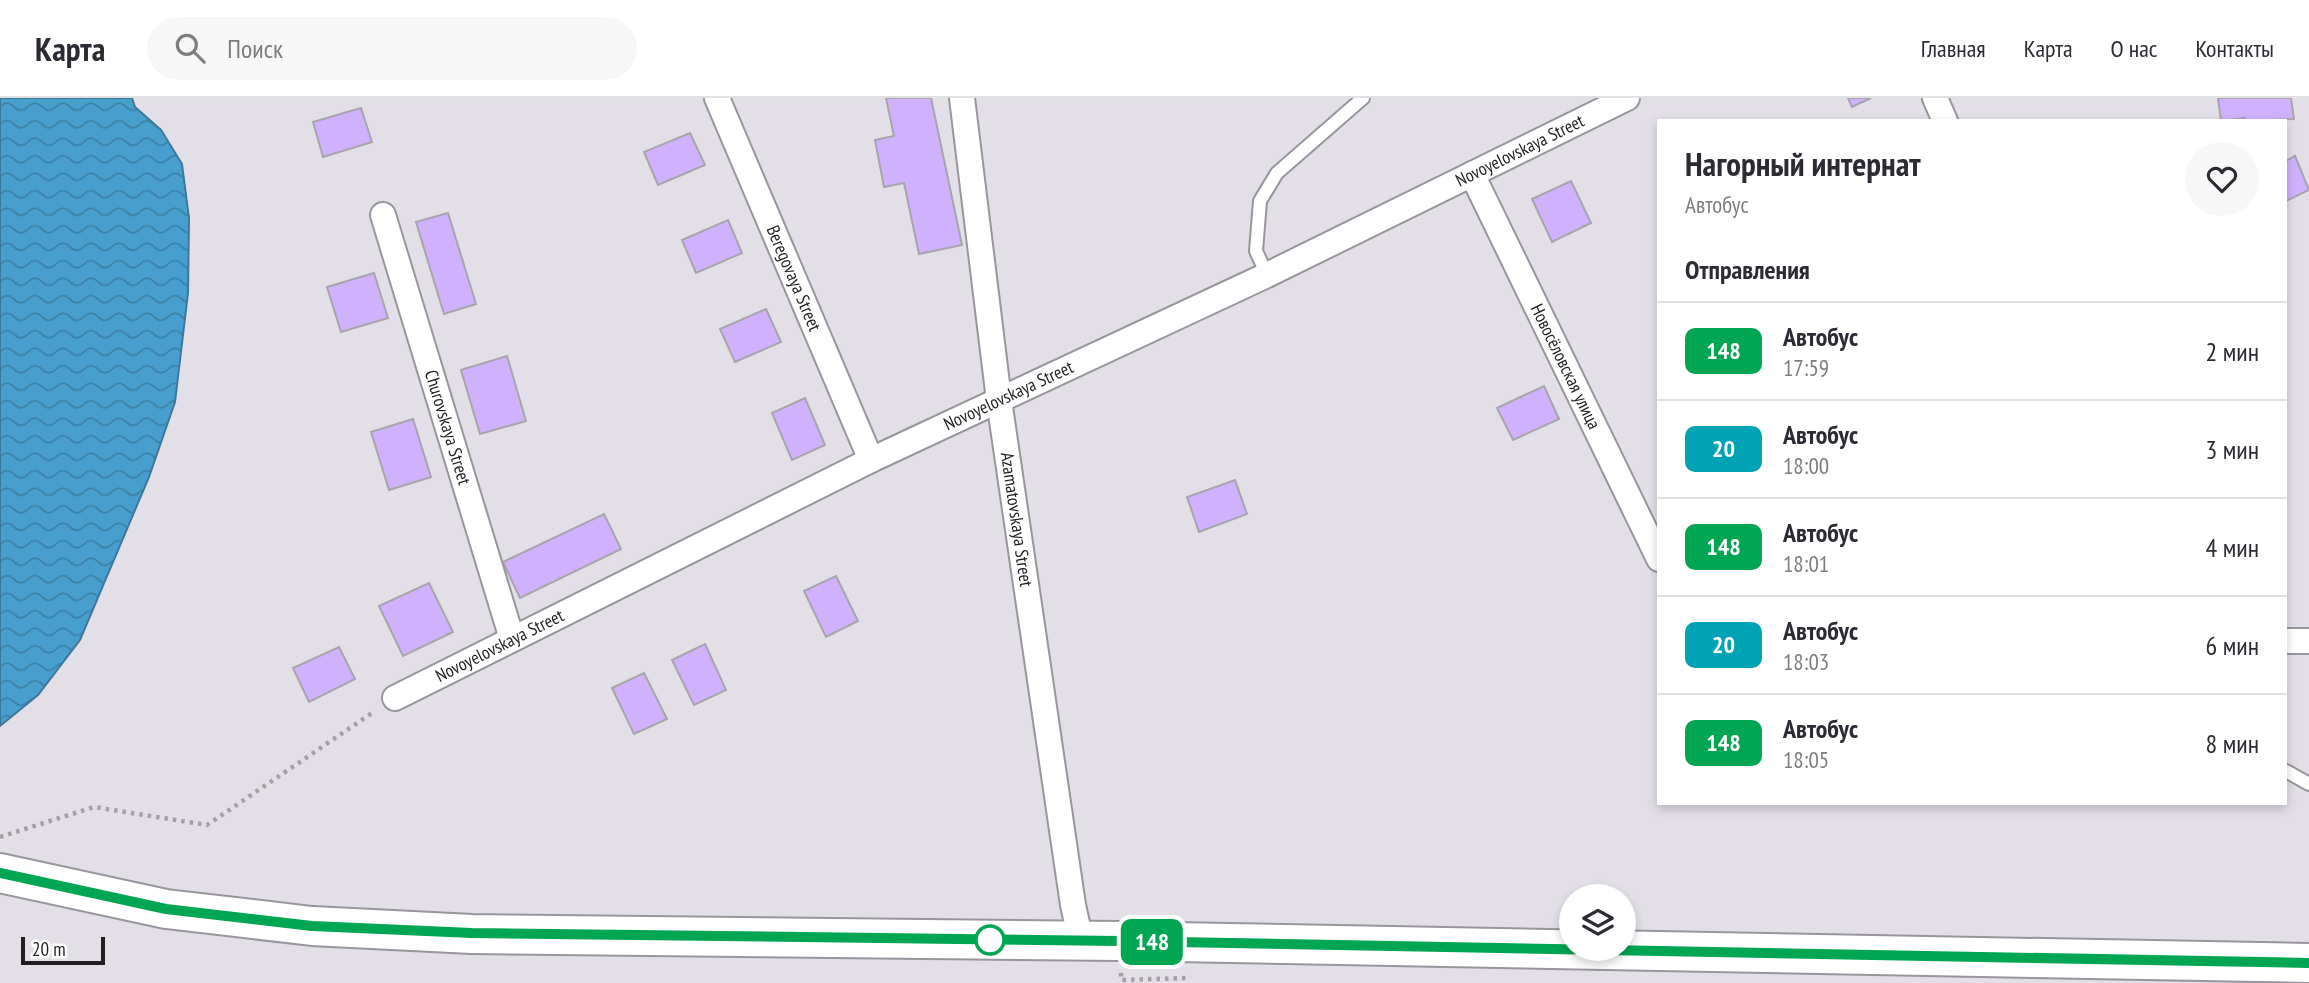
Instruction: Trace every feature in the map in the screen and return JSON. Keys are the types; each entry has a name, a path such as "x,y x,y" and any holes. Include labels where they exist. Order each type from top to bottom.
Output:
{"main road":[{"path":"0,873 166,909 312,926 486,934 1082,941 2309,963"}],"street":[{"name":"Beregovaya Street","path":"717,98 871,460"},
{"name":"Azamatovskaya Street","path":"962,98 999,400 1070,891 1082,941"},
{"name":"Novoyelovskaya Street","path":"395,698 871,460 1267,275 1627,98"},
{"path":"1935,98 1944,119"},
{"name":"Новосёловская улица","path":"1472,174 1657,555"},
{"name":"Churovskaya Street","path":"383,215 512,639"},
{"path":"2287,640 2309,641"}],"lane":[{"path":"1267,275 1256,251 1260,201 1276,173 1363,98"},
{"path":"2287,772 2309,784"}],"path":[{"path":"0,838 94,807 207,825 395,698"},
{"path":"1121,980 1172,981 1198,978"}],"water":[{"path":"0,98 132,98 135,107 161,130 182,164 189,218 188,293 175,402 149,477 80,640 38,695 0,726"}],"building":[{"path":"886,98 931,98 962,245 919,254 904,183 884,187 875,140 894,136"},
{"path":"1848,98 1871,98 1852,107"},
{"path":"2218,98 2291,98 2294,119 2221,119"},
{"path":"361,108 372,142 323,157 313,122"},
{"path":"690,133 705,165 658,185 644,152"},
{"path":"2295,156 2309,190 2287,201 2287,160"},
{"path":"1571,181 1591,223 1552,242 1532,199"},
{"path":"448,213 476,304 444,314 416,222"},
{"path":"728,220 742,253 696,273 682,240"},
{"path":"374,273 388,318 341,332 327,287"},
{"path":"766,309 781,342 735,362 720,329"},
{"path":"507,356 526,421 480,434 461,370"},
{"path":"1544,386 1559,419 1513,440 1497,408"},
{"path":"805,398 825,445 792,460 772,413"},
{"path":"413,419 431,477 389,490 371,432"},
{"path":"1235,480 1247,514 1199,532 1187,497"},
{"path":"604,514 621,549 520,598 503,562"},
{"path":"836,576 858,621 826,637 804,591"},
{"path":"429,583 453,632 403,656 379,606"},
{"path":"705,644 726,690 694,705 672,660"},
{"path":"339,647 355,679 309,702 293,668"},
{"path":"644,673 667,719 634,734 612,688"}],"bus line":[{"name":"148","path":"0,873 166,909 312,926 472,933 1120,941 2309,963"}]}
